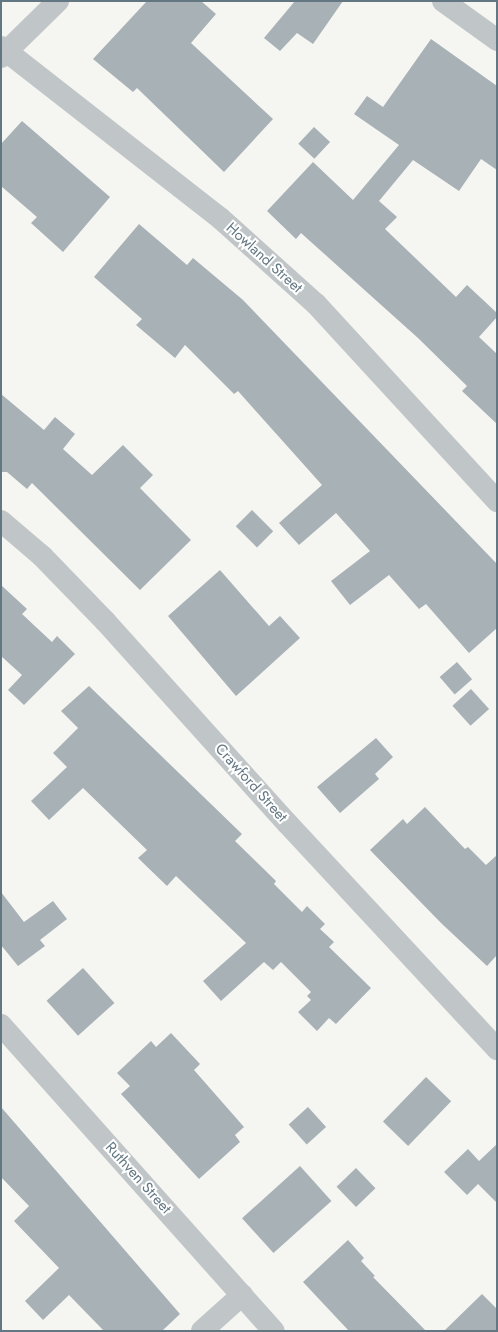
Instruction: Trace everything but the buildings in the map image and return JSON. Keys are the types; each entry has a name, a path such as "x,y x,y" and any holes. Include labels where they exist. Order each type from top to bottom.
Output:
{"street":[{"path":"3,52 58,1"},
{"path":"443,1 497,40"},
{"name":"Howland Street","path":"3,52 220,218 316,304 497,501"},
{"name":"Crawford Street","path":"1,521 42,556 105,621 287,823 497,1049"},
{"name":"Ruthven Street","path":"1,1025 274,1331"},
{"path":"202,1331 242,1295"}]}
